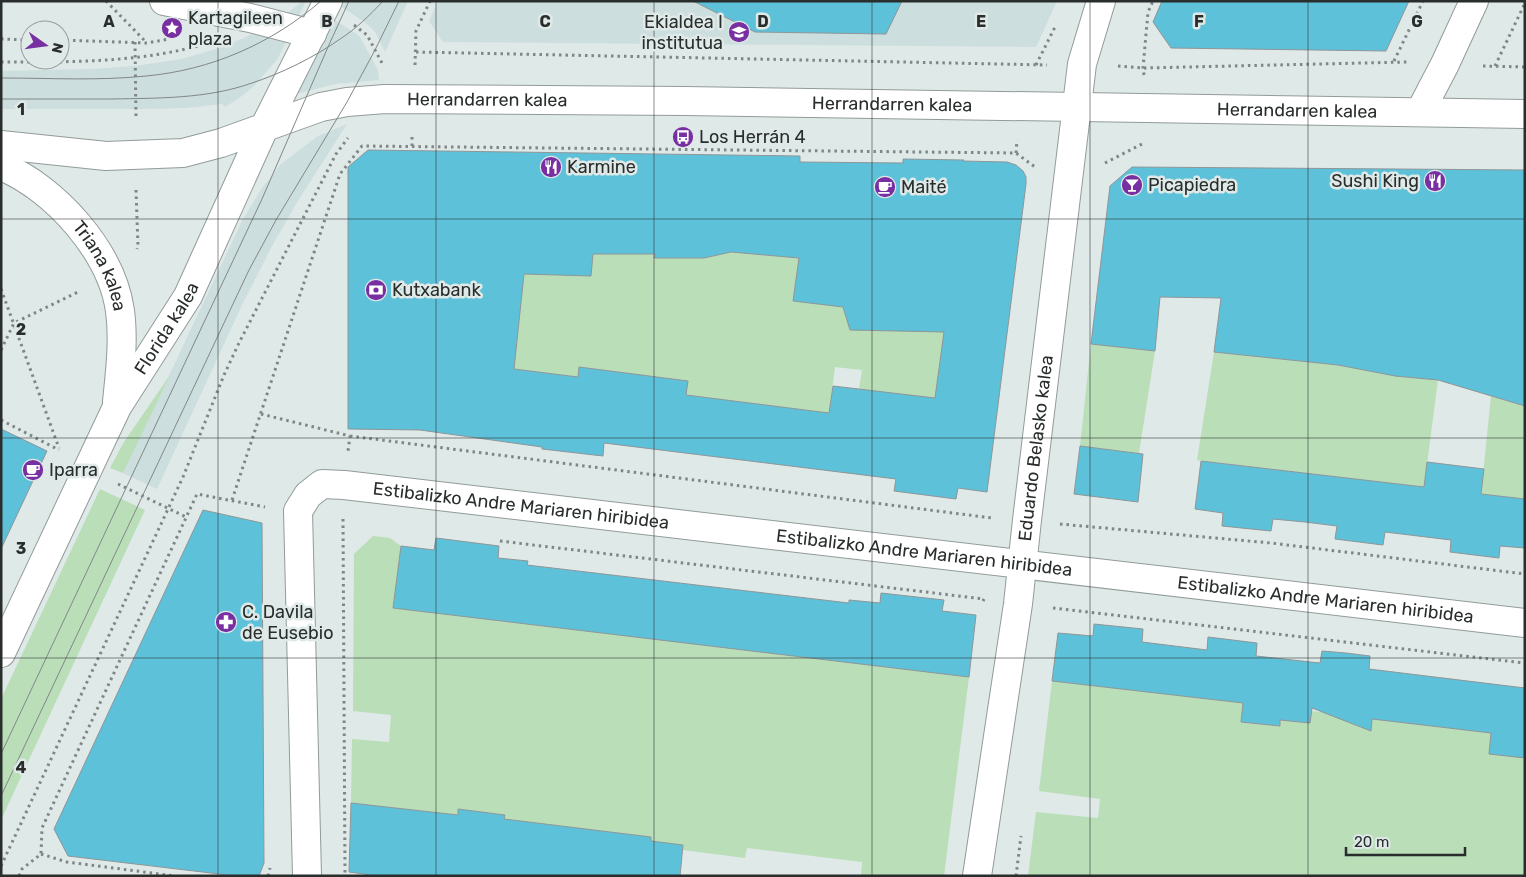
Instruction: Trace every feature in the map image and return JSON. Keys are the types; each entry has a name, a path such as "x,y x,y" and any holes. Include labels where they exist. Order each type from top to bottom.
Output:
{"street":[{"path":"164,1 250,18 312,34"},
{"name":"Eduardo Belasko kalea","path":"977,876 1018,604 1026,520 1082,64 1101,1"},
{"path":"1420,112 1474,1"},
{"name":"Florida kalea","path":"1,653 116,407 188,296 264,128 327,3"},
{"name":"Herrandarren kalea","path":"264,128 321,107 347,102 386,99 685,101 1525,114"},
{"path":"1,145 106,156 183,153 221,143 264,128"},
{"name":"Triana kalea","path":"1,166 26,178 75,221 103,261 114,288 120,310 121,342 116,407"},
{"path":"307,876 298,511 308,495 333,485"},
{"name":"Estibalizko Andre Mariaren hiribidea","path":"333,485 1525,623"}],"path":[{"path":"70,40 147,43 106,1"},
{"path":"430,1 416,31 416,52 1036,65 1082,64 1143,68 1394,61 1525,67"},
{"path":"1143,68 1148,12 1153,1"},
{"path":"1394,61 1423,1"},
{"path":"327,3 367,35 386,69 386,99"},
{"path":"1495,66 1525,3"},
{"path":"1036,65 1055,25"},
{"path":"1,39 20,40"},
{"path":"1,62 105,61 164,54 205,44"},
{"path":"1,866 184,477 224,375 239,343 336,154 350,136"},
{"path":"232,500 340,174 362,146 1016,153 1034,167 1070,167 1101,166 1144,142"},
{"path":"1,288 61,451 65,442"},
{"path":"260,414 350,436 994,518 982,609"},
{"path":"345,876 343,522 333,485 350,436"},
{"path":"19,876 22,869 41,854 42,828 197,494"},
{"path":"1026,520 1271,543 1525,574"},
{"path":"343,522 352,523"},
{"path":"490,540 1525,664"},
{"path":"41,854 67,862 175,876"}],"shaded area":[{"path":"303,1 306,1 277,60 254,86 225,107 222,104 154,109 1,109 1,71 91,69 135,66 182,59 244,38 279,19"},
{"path":"337,1 408,1 385,52 375,32 367,24 336,3"},
{"name":"Ekialdea I institutua","path":"438,1 1057,1 1036,47 443,42 429,21"},
{"path":"330,17 358,35 378,70 379,80 335,84 293,95"},
{"path":"347,124 296,204 271,248 243,303 157,489 123,473 242,221 262,188 280,165 298,151 318,136"}],"green space":[{"path":"731,252 799,258 793,301 946,320 938,377 995,429 859,389 862,370 835,367 829,413 686,395 687,381 579,367 578,377 514,369 524,274 590,276 593,254 655,254 655,258 704,258"},
{"path":"1091,344 1155,351 1139,453 1080,446"},
{"path":"1214,352 1338,365 1388,375 1438,380 1424,487 1197,460"},
{"path":"170,375 123,473 110,468 124,442"},
{"path":"1491,396 1525,406 1525,499 1481,494"},
{"path":"100,489 145,510 1,820 1,699"},
{"path":"373,536 390,538 401,546 394,608 969,677 944,876 861,876 862,862 747,848 745,858 683,850 683,845 651,841 651,837 504,819 505,815 458,809 458,815 351,803 352,739 389,742 391,715 353,711 354,554"},
{"path":"1052,681 1243,703 1241,722 1276,726 1280,726 1280,720 1309,723 1311,711 1362,717 1362,727 1365,729 1371,728 1372,719 1491,733 1490,754 1525,758 1525,876 1028,876 1036,812 1098,818 1100,799 1039,791"}],"building":[{"path":"693,1 902,1 886,34 755,32"},
{"path":"1162,1 1409,1 1386,51 1171,48 1153,22"},
{"path":"368,150 800,156 800,162 903,163 903,159 1007,162 1016,165 1023,171 1026,177 1026,184 987,492 958,488 956,499 894,491 896,479 604,443 603,456 542,449 542,447 420,430 348,429 348,167","holes":["731,252 799,258 793,301 843,307 850,330 944,332 935,398 833,386 829,413 686,395 688,381 579,367 578,377 514,369 524,274 591,276 593,254 655,254 654,258 704,258"]},
{"path":"1132,167 1525,170 1525,406 1438,380 1395,376 1338,365 1214,352 1221,298 1160,297 1155,351 1091,344 1110,186"},
{"path":"1,429 47,451 1,549"},
{"path":"1080,446 1143,454 1138,502 1074,494"},
{"path":"1201,461 1424,487 1427,462 1484,469 1481,494 1525,499 1525,548 1500,546 1499,558 1450,552 1451,540 1385,532 1383,545 1335,539 1337,526 1305,522 1273,519 1271,531 1222,526 1223,513 1195,509"},
{"path":"203,510 262,523 264,863 259,876 236,876 68,856 54,829"},
{"path":"436,538 499,546 498,558 528,561 527,565 849,603 849,600 880,603 881,593 944,600 942,611 976,615 969,677 393,608 401,546 434,550"},
{"path":"1094,624 1143,629 1142,642 1207,650 1208,637 1257,643 1256,656 1320,663 1322,651 1346,653 1370,656 1369,669 1525,688 1525,758 1489,754 1491,733 1372,719 1371,731 1312,708 1310,723 1280,720 1280,726 1241,722 1243,703 1052,681 1058,633 1093,636"},
{"path":"351,803 458,815 458,809 505,815 504,819 651,837 651,841 683,845 680,876 378,876 349,872"}],"tram line":[{"path":"1,78 128,78 194,68 217,61 261,42 282,30 321,1"},
{"path":"1,754 262,199 349,1"},
{"path":"1,99 165,98 200,95 235,88 274,75 320,52 352,31 383,1"},
{"path":"1,796 249,270 276,220 347,102 399,1"}],"place":[{"name":"Kartagileen plaza","path":"172,28"},
{"name":"Ekialdea I institutua","path":"739,32"},
{"name":"Los Herrán 4","path":"683,137"},
{"name":"Karmine","path":"551,167"},
{"name":"Sushi King","path":"1435,181"},
{"name":"Picapiedra","path":"1132,185"},
{"name":"Maité","path":"885,187"},
{"name":"Kutxabank","path":"376,290"},
{"name":"Iparra","path":"33,470"},
{"name":"C. Davila de Eusebio","path":"226,622"}]}
